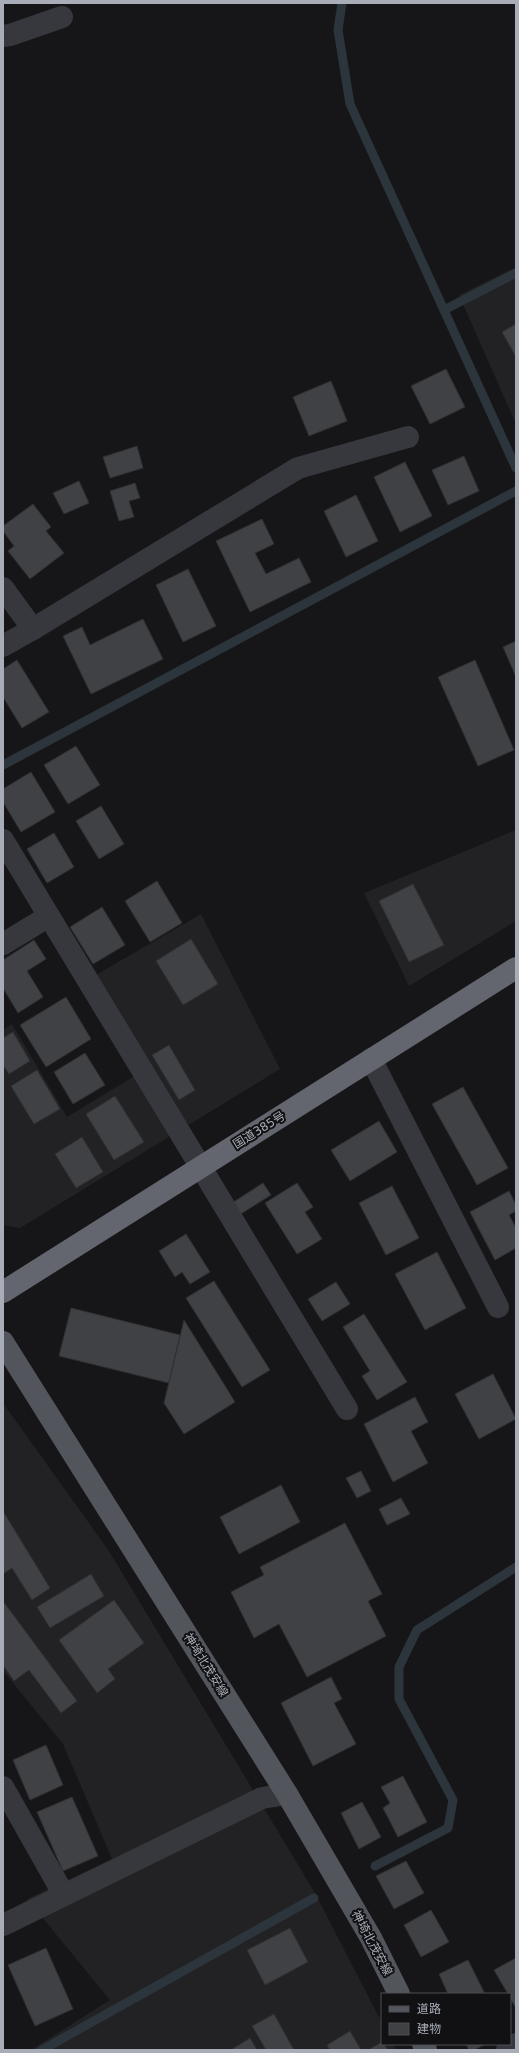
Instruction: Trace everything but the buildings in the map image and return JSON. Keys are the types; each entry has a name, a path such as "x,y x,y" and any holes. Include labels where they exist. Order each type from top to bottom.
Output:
{"highway":[{"name":"国道385号","path":"3,1292 516,968"}],"main road":[{"name":"神埼北茂安線","path":"3,1342 288,1794 371,1938 398,1993"}],"street":[{"path":"3,36 62,17"},
{"path":"3,646 298,468 408,437"},
{"path":"3,588 33,629"},
{"path":"3,840 200,1168 348,1409"},
{"path":"3,944 49,916"},
{"path":"371,1059 498,1307"},
{"path":"3,1787 64,1895"},
{"path":"3,1925 262,1798 288,1794"},
{"path":"507,2050 516,2044"}],"shaded area":[{"path":"516,267 516,424 459,295"},
{"path":"516,830 516,921 409,986 364,893"},
{"path":"201,914 280,1069 20,1228 3,1225 3,1030 12,1024 67,1117 136,1075 82,983"},
{"path":"3,1403 109,1551 315,1893 381,2021 381,2045 394,2045 396,2050 31,2050 110,2000 27,1899 112,1859 63,1744 3,1671"}],"waterway":[{"path":"342,3 338,30 350,104 516,468"},
{"path":"444,310 516,273"},
{"path":"3,765 516,491"},
{"path":"375,1866 448,1828 453,1800 399,1699 399,1667 417,1630 516,1567"},
{"path":"42,2050 314,1898"}]}
